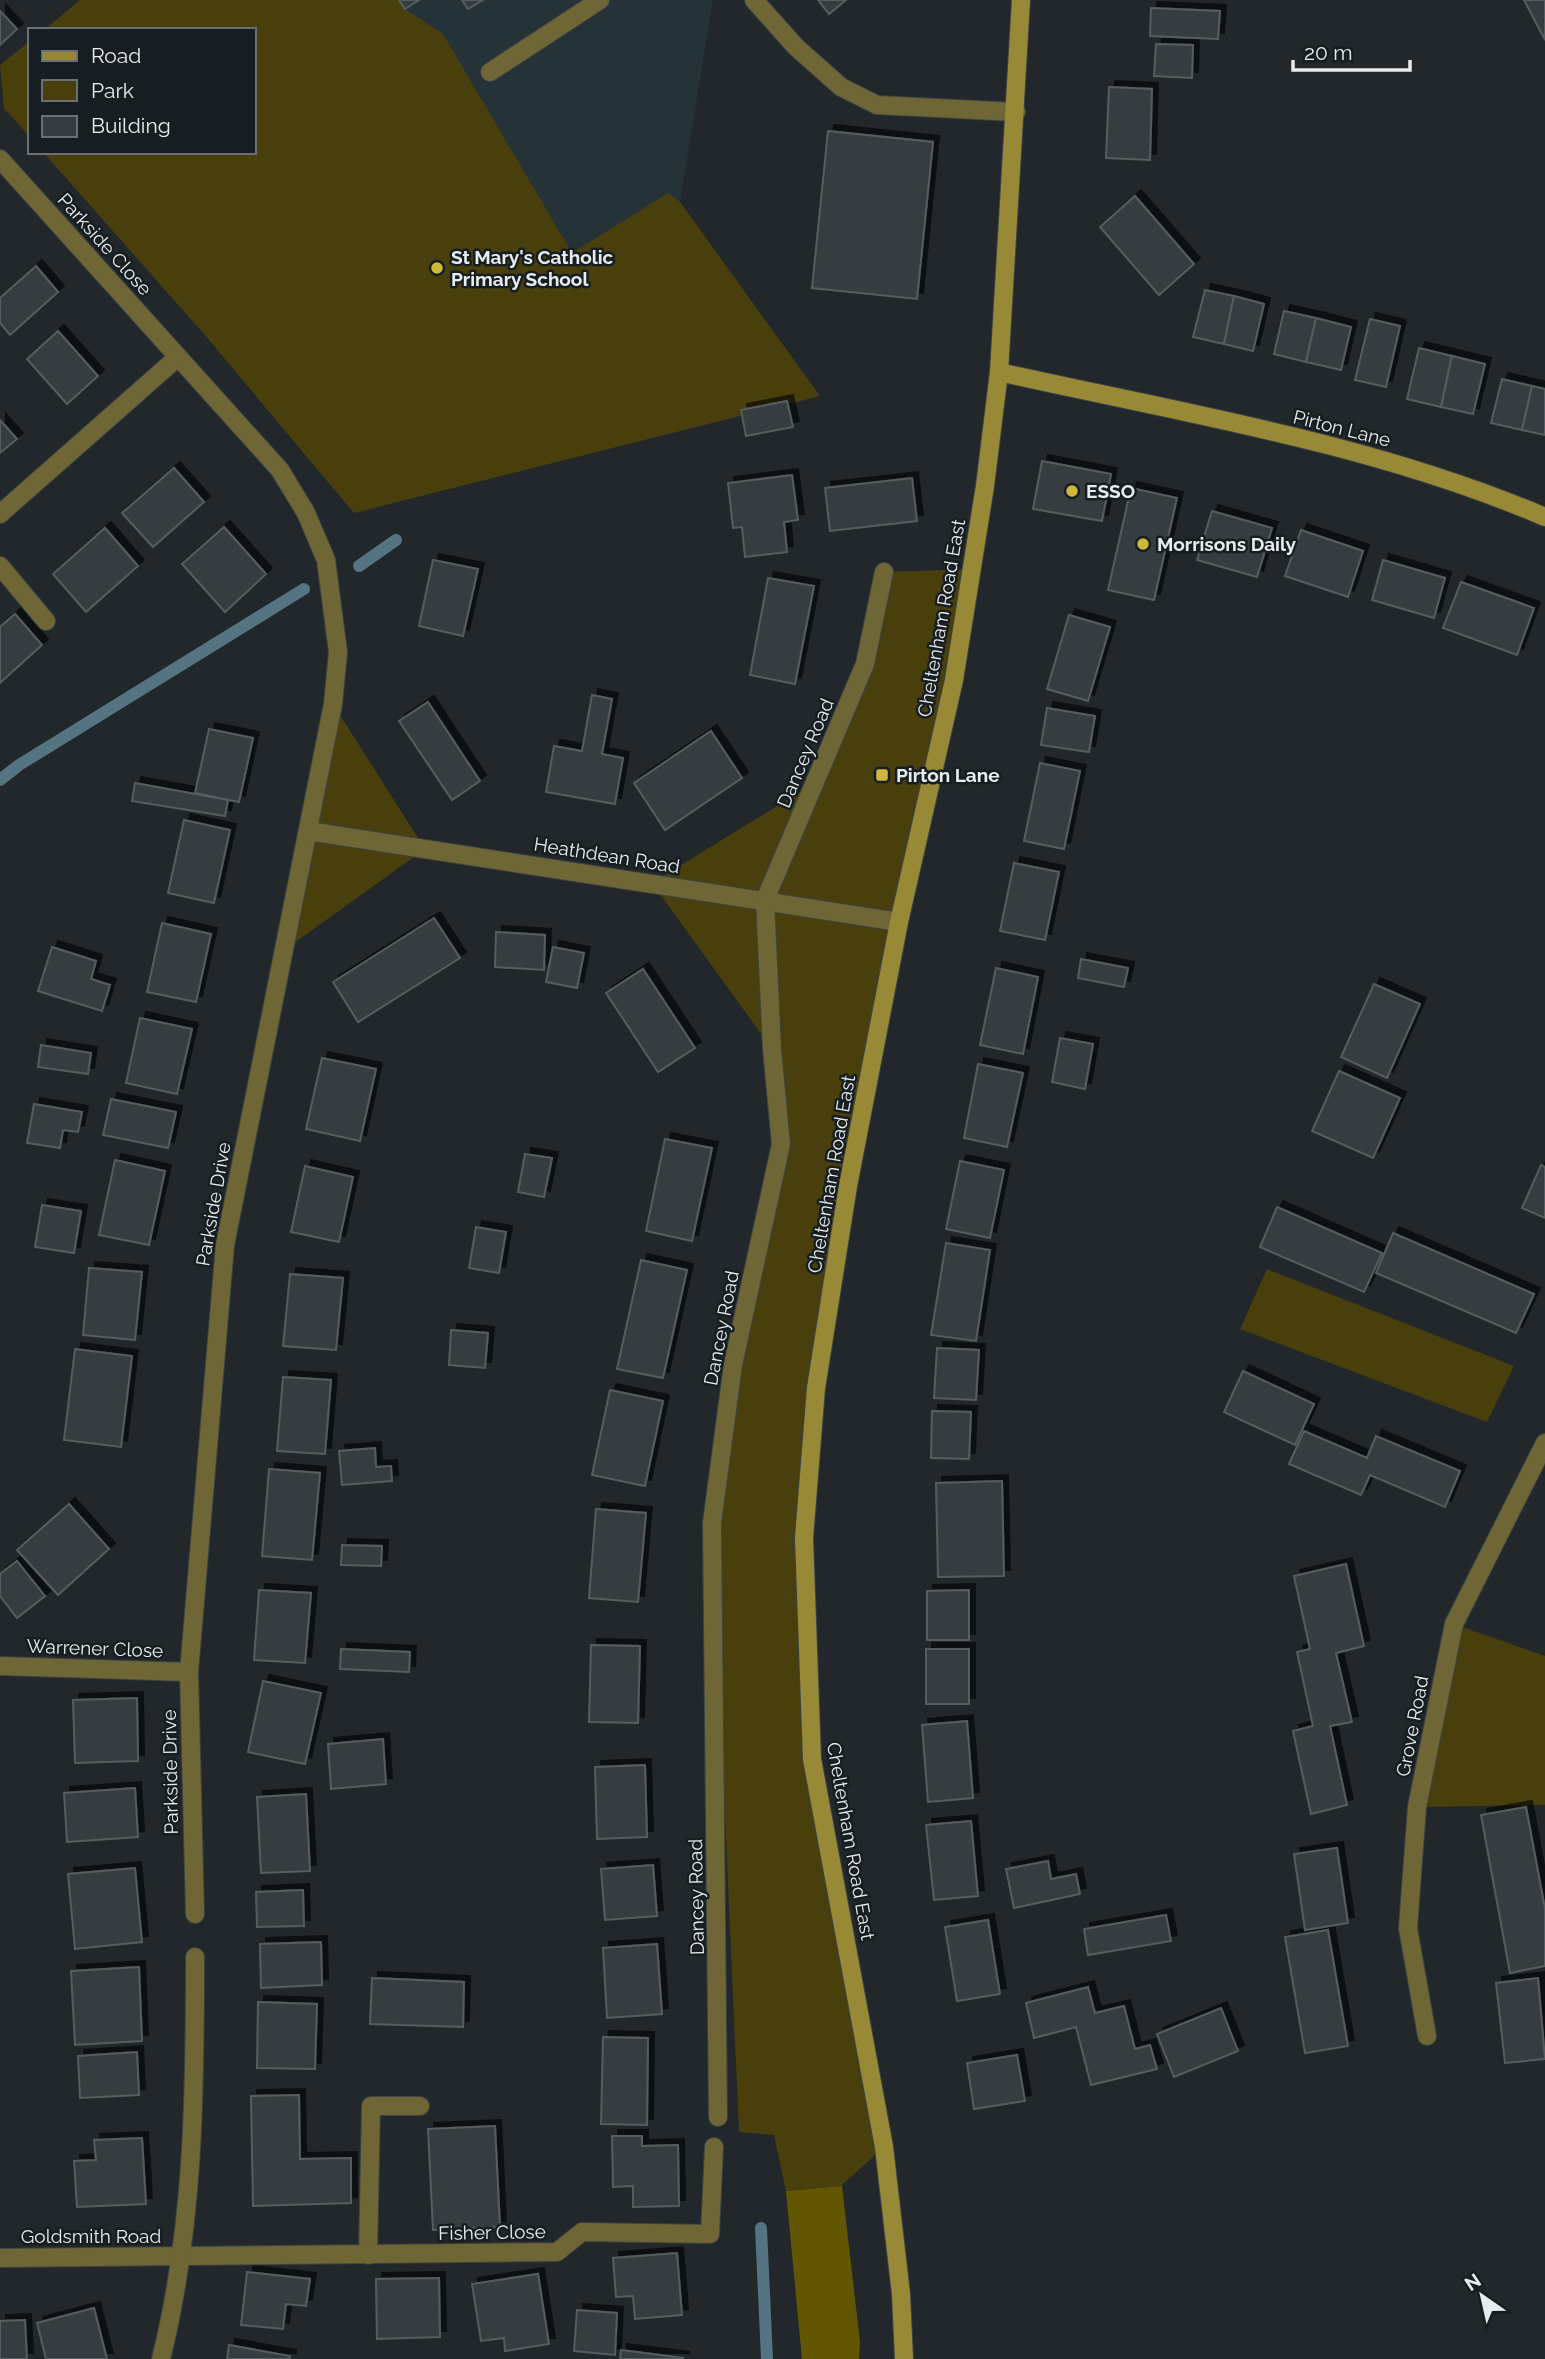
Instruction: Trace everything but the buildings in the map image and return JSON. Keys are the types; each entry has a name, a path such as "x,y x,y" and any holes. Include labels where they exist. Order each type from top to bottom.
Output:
{"main road":[{"name":"Cheltenham Road East","path":"904,2359 901,2294 884,2147 812,1759 804,1538 816,1388 848,1186 900,922 954,680 973,569 999,372 1021,0"},
{"name":"Pirton Lane","path":"999,372 1366,454 1490,494 1545,517"}],"street":[{"path":"490,72 600,0"},
{"path":"754,0 796,47 841,87 877,104 1016,112"},
{"name":"Parkside Close","path":"0,159 280,470 306,513"},
{"path":"0,514 178,357"},
{"name":"Parkside Drive","path":"195,1914 189,1672 225,1245 333,704 338,652 326,560 306,513"},
{"path":"0,566 46,621"},
{"name":"Dancey Road","path":"718,2117 712,1523 733,1364 781,1144 772,1049 765,900 865,664 884,572"},
{"name":"Heathdean Road","path":"308,831 900,922"},
{"name":"Grove Road","path":"1427,2036 1408,1928 1418,1807 1454,1624 1545,1443"},
{"name":"Warrener Close","path":"0,1666 189,1672"},
{"path":"161,2359 182,2257 195,2099 195,1957"},
{"path":"368,2255 371,2106 420,2106"},
{"name":"Fisher Close","path":"182,2257 556,2252 582,2232 710,2234 714,2147"},
{"name":"Goldsmith Road","path":"0,2258 182,2257"}],"shaded area":[{"name":"St Mary's Catholic Primary School","path":"80,0 713,0 680,202 820,396 354,513 204,334 45,154 256,154 256,28 46,28"},
{"path":"842,2186 860,2342 859,2359 802,2359 786,2191"}],"green space":[{"name":"St Mary's Catholic Primary School","path":"80,0 399,0 405,9 443,34 572,253 668,193 680,202 820,396 354,513 204,334 45,154 256,154 256,28 46,28"},
{"path":"28,43 28,135 4,108 0,65"},
{"path":"973,569 848,1186 804,1538 812,1759 884,2147 841,2186 786,2191 774,2135 739,2132 712,1523 781,1144 772,1049 652,883 816,782 865,664 884,572"},
{"path":"333,704 425,849 283,951"},
{"path":"1267,1269 1514,1366 1487,1422 1240,1329"},
{"path":"1454,1624 1545,1656 1545,1805 1417,1807"}],"waterway":[{"path":"359,566 396,540"},
{"path":"0,780 19,765 304,589"},
{"path":"761,2228 767,2359"}],"place":[{"name":"St Mary's Catholic Primary School","path":"437,268"},
{"name":"ESSO","path":"1072,491"},
{"name":"Morrisons Daily","path":"1143,544"},
{"name":"Pirton Lane","path":"882,775"}]}
